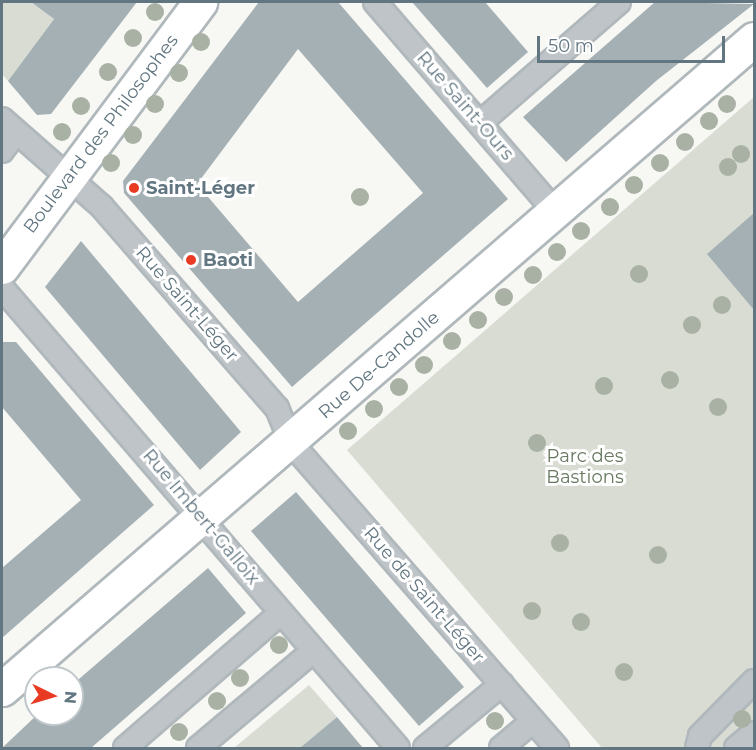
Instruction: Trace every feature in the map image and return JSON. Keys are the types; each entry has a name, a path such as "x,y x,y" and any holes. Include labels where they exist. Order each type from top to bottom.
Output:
{"street":[{"name":"Boulevard des Philosophes","path":"2,267 200,2"},
{"name":"Rue Saint-Ours","path":"375,2 555,211"},
{"path":"480,123 619,2"},
{"name":"Rue De-Candolle","path":"2,689 291,443 754,39"},
{"name":"Rue Saint-Léger","path":"6,134 68,177 95,199 277,408 291,443"},
{"name":"Rue Imbert-Galloix","path":"2,288 398,748"},
{"name":"Rue de Saint-Léger","path":"291,443 556,748"},
{"path":"125,748 281,613"},
{"path":"198,748 313,651"},
{"path":"697,748 700,736 754,681"},
{"path":"425,748 502,684"},
{"path":"501,748 533,721"},
{"path":"736,748 754,733"}],"green space":[{"path":"2,2 31,2 54,19 8,81 2,74"},
{"name":"Parc des Bastions","path":"754,97 754,748 602,748 347,450"},
{"path":"309,685 337,717 301,748 234,748"}],"building":[{"path":"31,2 137,2 51,114 37,115 8,81 54,19"},
{"path":"259,2 338,2 508,199 292,387 124,193 123,181","holes":["298,49 423,193 298,302 197,184"]},
{"path":"412,2 485,2 528,52 487,88"},
{"path":"655,2 754,4 656,81 566,162 523,117"},
{"path":"754,213 754,310 707,254"},
{"path":"81,241 241,432 200,470 45,287"},
{"path":"2,342 16,342 154,505 2,638 2,568 81,500 2,407"},
{"path":"296,492 464,687 419,726 251,531"},
{"path":"208,568 246,613 91,748 2,748 25,726 84,726 84,675"},
{"path":"337,717 363,748 300,748"}],"place":[{"name":"Saint-Léger","path":"134,188"},
{"name":"Baoti","path":"191,260"}]}
